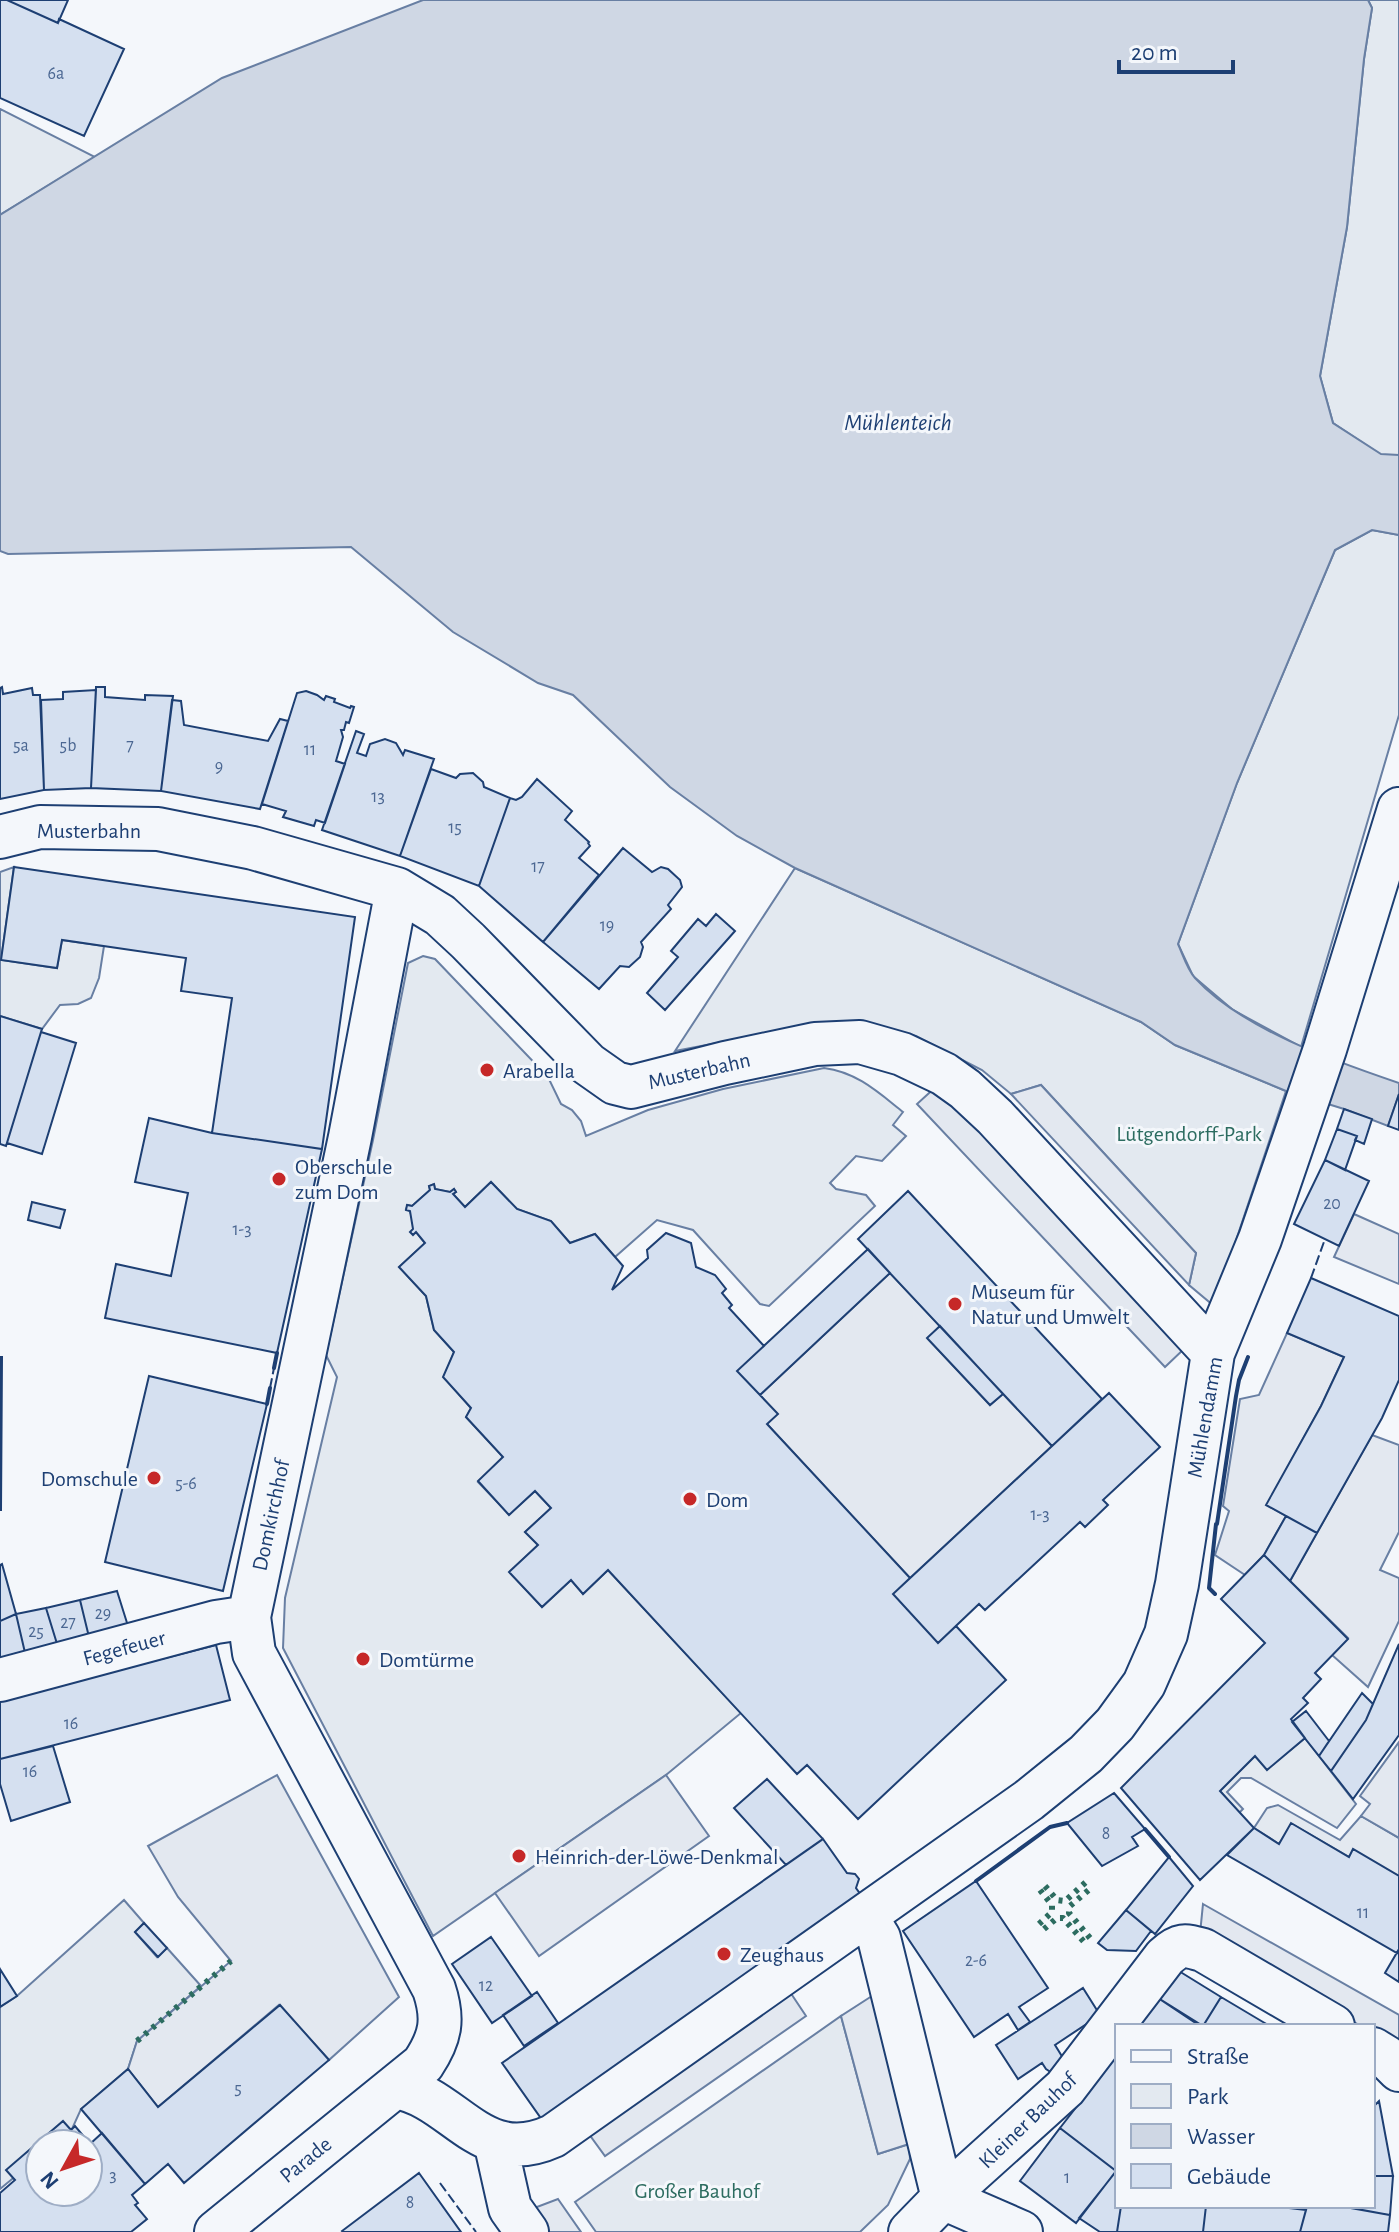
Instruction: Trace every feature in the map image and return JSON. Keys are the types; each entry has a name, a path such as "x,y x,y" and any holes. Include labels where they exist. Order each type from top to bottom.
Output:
{"street":[{"name":"Mühlendamm","path":"866,1917 1029,1800 1086,1754 1115,1724 1144,1684 1166,1634 1173,1609 1213,1353 1260,1239 1307,1103 1399,809"},
{"name":"Musterbahn","path":"0,837 40,827 158,829 253,848 397,889 440,915 588,1064 615,1083 631,1087 815,1044 860,1042 902,1054 944,1074 995,1117 1213,1353"},
{"name":"Domkirchhof","path":"395,2087 423,2064 433,2050 441,2009 434,1989 254,1653 249,1617 350,1137 397,889"},
{"name":"Fegefeuer","path":"0,1680 216,1622 249,1617"},
{"path":"395,2087 425,2097 462,2124 495,2141 524,2145 537,2143 553,2136 866,1917 879,1938 943,2198"},
{"name":"Kleiner Bauhof","path":"943,2198 1065,2088 1174,1948 1185,1945 1203,1950 1330,2024"},
{"path":"1375,2050 1399,2070"},
{"name":"Parade","path":"216,2232 395,2087"},
{"path":"495,2141 510,2208 527,2232"},
{"path":"910,2232 943,2198"},
{"path":"943,2198 1021,2232"}],"green space":[{"path":"1368,0 1399,0 1399,455 1381,455 1333,423 1320,376 1347,227 1372,8"},
{"path":"0,109 95,157 0,215"},
{"path":"1372,530 1399,535 1399,715 1301,1047 1233,1010 1193,976 1178,944 1237,783 1335,550"},
{"path":"14,867 1,960 57,968 62,940 104,946 99,978 91,998 78,1004 60,1005 42,1029 0,1016 0,872"},
{"name":"Lütgendorff-Park","path":"795,868 1141,1022 1175,1045 1286,1091 1214,1306 1189,1285 1196,1253 1041,1085 1011,1094 982,1070 916,1036 859,1024 816,1024 675,1051"},
{"path":"423,956 435,959 548,1077 561,1104 572,1110 581,1121 586,1136 648,1110 723,1089 824,1068 857,1079 903,1112 893,1125 906,1136 882,1161 856,1156 830,1183 836,1189 866,1195 875,1206 769,1306 760,1304 693,1230 657,1220 615,1257 595,1234 570,1243 551,1221 517,1209 491,1182 465,1207 453,1194 456,1192 454,1189 450,1192 435,1189 434,1184 412,1206 408,1205 406,1209 410,1211 416,1232 425,1243 399,1267 426,1296 434,1330 454,1352 444,1377 471,1408 466,1417 503,1457 478,1482 509,1514 535,1491 551,1508 525,1532 538,1545 510,1572 542,1607 571,1580 583,1594 608,1570 741,1713 666,1775 433,1936 283,1648 285,1598 337,1377 326,1355 408,963"},
{"path":"1305,1738 1356,1804 1337,1828 1251,1778 1241,1778 1227,1792 1243,1809 1239,1813 1220,1791 1255,1756 1267,1769"},
{"path":"1278,1805 1340,1840 1361,1816 1399,1838 1399,1886 1292,1824 1279,1844 1254,1828 1267,1808"},
{"path":"124,1900 144,1923 135,1932 157,1957 167,1948 201,1986 137,2041 128,2069 81,2109 72,2128 24,2128 24,2169 0,2189 0,2007 17,1996"},
{"name":"Großer Bauhof","path":"841,2016 878,2154 909,2144 910,2159 888,2205 860,2232 596,2232 575,2202"}],"shaded area":[{"path":"939,1084 1186,1347 1165,1367 917,1104"},
{"path":"1041,1085 1196,1253 1189,1285 1011,1094"},
{"path":"1354,1214 1399,1234 1399,1284 1334,1257"},
{"path":"890,1273 940,1326 928,1339 990,1405 1003,1394 1052,1446 910,1578 767,1424 777,1414 760,1395"},
{"path":"1287,1333 1344,1357 1267,1505 1286,1516 1264,1555 1245,1575 1215,1555 1229,1511 1223,1506 1240,1399 1259,1395"},
{"path":"1372,1435 1399,1445 1399,1532 1380,1570 1399,1578 1399,1621 1368,1687 1332,1655 1348,1638 1290,1581"},
{"path":"1399,1742 1399,1838 1361,1816 1370,1804 1360,1796"},
{"path":"277,1775 399,1997 329,2060 279,2005 158,2107 128,2069 137,2041 231,1961 178,1897 148,1846"},
{"path":"666,1775 709,1836 539,1956 495,1893"},
{"path":"1203,1904 1399,2015 1399,2047 1375,2034 1375,2024 1358,2024 1200,1934"},
{"path":"788,1989 806,2016 605,2156 586,2130"},
{"path":"875,1994 909,2144 878,2154 841,2016"},
{"path":"558,2199 581,2232 545,2232 529,2210"}],"water":[{"name":"Mühlenteich","path":"423,0 1368,0 1372,8 1347,227 1320,376 1333,423 1381,454 1399,455 1399,535 1372,530 1335,550 1237,783 1178,944 1195,978 1238,1013 1290,1041 1399,1083 1399,1094 1388,1126 1286,1091 1175,1045 1141,1022 795,868 737,836 670,787 573,695 538,683 453,632 351,547 8,554 0,551 0,215 222,78"}],"building":[{"path":"0,0 7,0 58,23 59,19 124,49 84,136 0,98"},
{"path":"7,0 68,0 58,23"},
{"path":"96,687 105,687 105,697 145,700 145,695 173,696 161,791 91,788"},
{"path":"0,688 3,694 32,688 33,695 40,695 44,790 0,799"},
{"path":"96,690 91,788 44,790 41,700 63,699 63,692"},
{"path":"306,691 324,700 326,696 335,699 334,702 354,707 349,723 346,722 344,730 341,730 343,737 336,761 345,764 325,823 316,820 314,826 283,817 286,811 262,804 297,693"},
{"path":"172,700 181,701 184,725 268,741 280,719 288,721 260,809 161,791"},
{"path":"356,731 364,734 357,753 366,756 370,744 385,739 396,743 403,755 405,750 434,759 400,856 322,830"},
{"path":"431,769 456,778 460,774 473,773 484,787 510,798 479,886 400,856"},
{"path":"537,779 572,811 565,820 590,846 579,858 599,875 543,942 479,886 510,798 516,800 522,797"},
{"path":"623,848 652,872 661,867 668,869 680,880 682,887 668,905 671,909 641,942 640,957 629,967 620,966 599,989 543,942"},
{"path":"14,867 355,917 322,1149 212,1133 232,998 181,991 186,958 62,940 57,968 1,960"},
{"path":"716,914 735,931 665,1010 647,993 678,957 671,951 698,919 706,926"},
{"path":"0,1016 42,1029 6,1146 0,1144"},
{"path":"41,1032 76,1043 42,1154 7,1143"},
{"path":"1399,1094 1399,1130 1388,1126"},
{"path":"1344,1109 1372,1119 1364,1144 1355,1140 1357,1136 1337,1129"},
{"path":"149,1118 212,1133 322,1149 277,1353 105,1318 116,1264 171,1276 188,1193 135,1182"},
{"path":"1337,1129 1357,1136 1345,1170 1325,1160"},
{"path":"1325,1160 1369,1181 1339,1246 1294,1224"},
{"name":"Dom","path":"491,1182 517,1209 551,1221 570,1243 595,1234 623,1266 612,1290 648,1258 647,1250 666,1233 691,1243 696,1267 715,1275 726,1289 722,1293 732,1305 729,1308 764,1346 737,1371 778,1414 767,1424 910,1578 893,1594 938,1643 956,1626 1006,1680 858,1819 807,1765 797,1774 608,1570 583,1594 571,1580 542,1607 509,1572 538,1545 525,1532 551,1508 535,1491 509,1515 478,1481 503,1457 466,1417 471,1408 443,1377 454,1352 434,1330 426,1296 399,1267 425,1243 416,1232 413,1235 410,1232 413,1229 407,1205 412,1206 434,1184 435,1189 450,1192 454,1189 456,1192 453,1194 465,1207"},
{"path":"908,1191 1102,1399 1052,1446 858,1239"},
{"path":"32,1202 65,1210 60,1228 28,1220"},
{"path":"868,1249 890,1273 760,1395 737,1371"},
{"path":"1311,1278 1399,1316 1399,1380 1382,1418 1317,1533 1266,1505 1321,1406 1344,1357 1287,1333"},
{"path":"940,1326 1003,1394 990,1405 927,1338"},
{"path":"2,1357 1,1510 0,1510"},
{"path":"149,1376 267,1404 223,1591 105,1562"},
{"path":"1109,1393 1160,1447 1103,1500 1108,1505 1085,1527 1080,1522 985,1610 979,1604 938,1643 893,1594"},
{"path":"1286,1516 1317,1533 1290,1581 1264,1555"},
{"path":"1264,1555 1348,1639 1315,1673 1321,1679 1303,1698 1308,1703 1291,1719 1305,1738 1267,1770 1255,1756 1220,1791 1254,1828 1200,1880 1121,1788 1265,1643 1221,1599"},
{"path":"0,1565 16,1614 0,1621"},
{"path":"117,1591 128,1626 89,1637 80,1600"},
{"path":"80,1600 89,1637 58,1647 46,1608"},
{"path":"46,1608 58,1647 26,1657 16,1614"},
{"path":"16,1614 26,1657 0,1665 0,1621"},
{"path":"1399,1644 1399,1735 1353,1799 1331,1771 1366,1720"},
{"path":"216,1645 230,1700 0,1759 0,1700"},
{"path":"1362,1693 1373,1704 1366,1720 1331,1771 1319,1756"},
{"path":"1306,1711 1329,1741 1319,1756 1292,1722"},
{"path":"53,1746 70,1802 11,1821 0,1784 0,1759"},
{"path":"767,1779 823,1839 786,1865 734,1808"},
{"path":"1114,1793 1145,1829 1132,1837 1138,1846 1102,1866 1067,1823"},
{"path":"1291,1823 1349,1857 1353,1849 1399,1876 1397,1953 1227,1855 1254,1828 1279,1844"},
{"name":"Zeughaus","path":"823,1839 847,1873 855,1874 859,1879 856,1888 866,1902 545,2124 502,2063"},
{"path":"1169,1857 1193,1886 1155,1934 1126,1910"},
{"path":"976,1881 1048,1988 1019,2007 1030,2022 1018,2030 1008,2014 974,2037 903,1931"},
{"path":"1126,1910 1151,1931 1136,1951 1107,1950 1098,1943"},
{"path":"144,1923 167,1948 158,1957 135,1932"},
{"path":"491,1937 532,1996 492,2023 452,1964"},
{"path":"1399,1949 1399,1982 1385,1973"},
{"path":"1174,1968 1221,1997 1204,2024 1200,2024 1155,1996"},
{"path":"0,1969 17,1996 0,2007"},
{"path":"1083,1988 1100,2015 1055,2045 1063,2058 1052,2073 1042,2063 1018,2079 996,2045"},
{"path":"537,1992 558,2023 524,2046 503,2015"},
{"path":"1155,1996 1197,2024 1137,2024"},
{"path":"1221,1997 1266,2024 1204,2024"},
{"path":"280,2005 329,2060 184,2183 168,2164 145,2184 104,2136 104,2128 97,2128 81,2109 128,2069 158,2107"},
{"path":"1115,2058 1115,2170 1060,2128"},
{"path":"1379,2101 1393,2176 1375,2176 1375,2105"},
{"path":"63,2121 69,2128 55,2128"},
{"path":"1060,2128 1115,2170 1076,2223 1020,2181"},
{"path":"104,2135 145,2184 132,2195 138,2203 135,2205 147,2219 131,2232 0,2232 0,2193 15,2180 6,2170 24,2155 24,2208 104,2208"},
{"path":"419,2173 461,2232 342,2231"},
{"path":"1115,2175 1115,2208 1121,2208 1117,2232 1100,2232 1079,2218"},
{"path":"1375,2176 1393,2176 1390,2215 1351,2208 1375,2208"},
{"path":"1121,2208 1206,2208 1203,2232 1117,2232"},
{"path":"1206,2208 1306,2210 1300,2232 1203,2232"},
{"path":"1306,2208 1352,2208 1390,2215 1388,2232 1300,2232"}],"hedge":[{"path":"1045,1886 1057,1900 1065,1901 1086,1882"},
{"path":"1090,1938 1069,1913 1070,1906 1091,1888"},
{"path":"1039,1924 1052,1912 1052,1905 1040,1890"},
{"path":"1044,1929 1057,1918 1063,1918 1085,1943"},
{"path":"137,2041 231,1961"}],"fence":[{"path":"1311,1278 1325,1239"},
{"path":"270,1388 274,1368"},
{"path":"440,2183 476,2232"}],"wall":[{"path":"274,1368 277,1353"},
{"path":"1215,1594 1209,1588 1216,1524 1239,1380 1248,1357"},
{"path":"267,1404 270,1388"},
{"path":"976,1881 1050,1827 1067,1823"},
{"path":"1145,1829 1169,1857"}],"place":[{"name":"Arabella","path":"487,1070"},
{"name":"Oberschule zum Dom","path":"279,1179"},
{"name":"Museum für Natur und Umwelt","path":"955,1304"},
{"name":"Domschule","path":"154,1478"},
{"name":"Dom","path":"690,1499"},
{"name":"Domtürme","path":"363,1659"},
{"name":"Heinrich-der-Löwe-Denkmal","path":"519,1856"},
{"name":"Zeughaus","path":"724,1954"}]}
